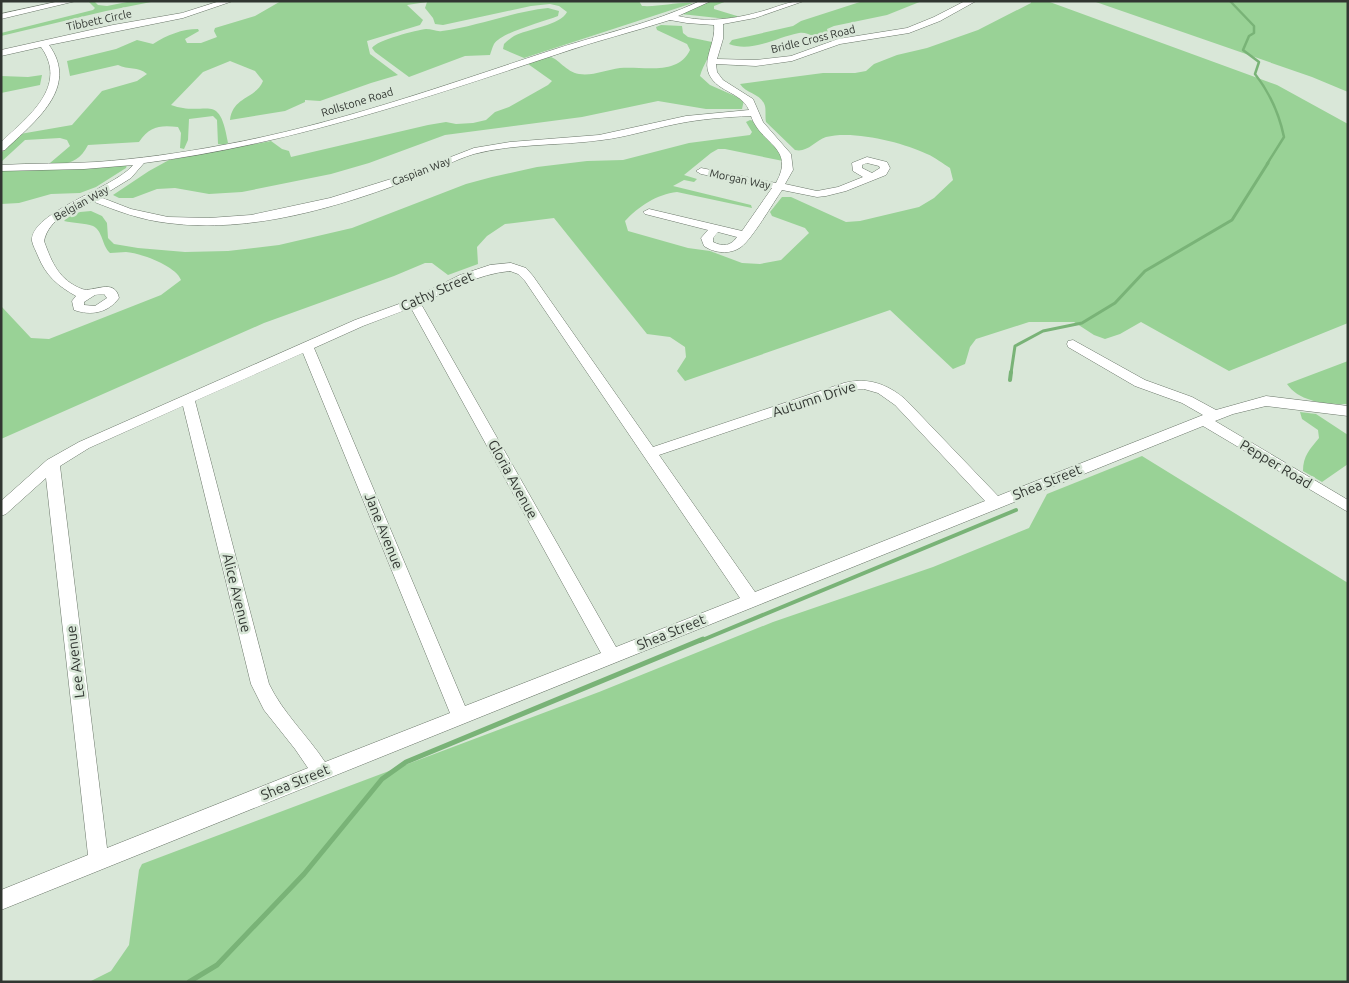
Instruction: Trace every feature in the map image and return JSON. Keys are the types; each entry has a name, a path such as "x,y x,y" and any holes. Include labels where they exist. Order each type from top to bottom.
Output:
{"street":[{"path":"1,17 72,1"},
{"name":"Tibbett Circle","path":"1,53 113,28 183,15 229,1"},
{"name":"Rollstone Road","path":"1,168 97,165 245,144 326,124 668,16 707,1"},
{"path":"668,16 718,22 760,16 800,1"},
{"name":"Bridle Cross Road","path":"712,61 756,63 792,58 838,42 909,30 937,19 972,1"},
{"path":"715,228 707,241 716,248 726,249 735,246 778,188 788,170 786,154 776,141 762,129 748,98 724,85 714,76 712,61 718,41 718,22"},
{"path":"1,148 36,113 52,89 56,66 44,44"},
{"name":"Caspian Way","path":"91,197 118,210 143,216 197,221 257,218 330,202 411,176 474,152 518,145 618,135 676,121 755,113"},
{"name":"Belgian Way","path":"84,295 58,281 53,276 38,240 42,229 55,216 134,172 141,160"},
{"name":"Morgan Way","path":"701,171 778,188 826,193 870,178"},
{"path":"649,212 744,235"},
{"name":"Cathy Street","path":"1,510 52,464 94,440 307,346 414,303 464,278 490,269 511,267 522,272 530,280 751,600"},
{"name":"Gloria Avenue","path":"414,303 612,656"},
{"name":"Pepper Road","path":"1073,344 1140,383 1187,400 1210,418 1348,506"},
{"name":"Jane Avenue","path":"307,346 460,716"},
{"name":"Autumn Drive","path":"650,453 850,386 871,384 884,389 900,402 995,502"},
{"name":"Alice Avenue","path":"188,399 260,684 270,705 302,743 321,771"},
{"name":"Shea Street","path":"1,900 1229,410 1266,401 1348,411"},
{"name":"Lee Avenue","path":"52,464 99,861"}],"green space":[{"path":"88,1 94,1 98,5 107,6 132,1 156,1 1,36 1,33 93,10 95,8"},
{"path":"281,1 639,1 642,6 693,3 524,58 503,49 504,44 520,33 558,20 567,12 559,6 550,4 531,6 443,25 435,24 425,8 427,2 407,5 423,20 420,25 367,41 370,54 398,75 320,101 305,100 305,102 285,111 230,120 235,106 260,87 263,81 255,71 230,61 203,72 171,105 216,111 224,126 228,143 224,145 218,144 217,120 213,116 189,119 188,140 184,149 180,148 181,133 178,127 166,126 151,130 139,142 88,145 77,159 62,164 50,163 70,146 67,140 60,138 25,140 1,162 1,153 20,134 72,125 102,91 137,81 147,74 140,70 118,65 70,76 67,61 116,49 137,40 153,44 175,33 192,29 198,29 199,31 185,39 187,43 201,43 217,37 214,31 215,28 255,16"},
{"path":"711,1 727,1 714,6 714,9 737,16 737,18 727,19 681,14"},
{"path":"863,1 922,1 887,15 834,26 827,29 829,38 825,39 799,33 755,46 747,47 729,44 732,40 793,26 801,21"},
{"path":"1031,1 1047,1 1277,85 1348,124 1348,323 1229,371 1141,322 1120,334 1105,339 1094,335 1074,322 1029,322 976,339 970,347 965,364 953,369 890,310 685,381 677,371 686,357 685,347 670,337 647,334 554,218 505,224 487,236 477,247 478,264 448,275 432,263 425,263 264,323 1,439 1,306 31,338 49,339 161,295 181,280 178,275 165,265 149,258 126,252 110,253 96,228 90,225 64,221 68,217 80,212 91,211 102,216 107,223 108,238 114,244 138,248 185,252 228,251 279,245 352,228 466,184 492,177 537,167 587,161 623,160 689,143 750,135 752,132 746,122 750,120 754,121 774,145 783,161 718,149 684,175 697,179 694,182 684,180 673,186 751,205 752,208 677,192 662,195 648,202 625,221 628,231 688,248 710,251 742,263 760,264 781,260 809,233 805,228 772,216 770,212 782,197 791,197 846,222 860,221 919,207 934,198 953,180 950,168 933,157 904,145 877,138 837,135 826,137 803,150 795,150 766,122 765,108 760,98 740,84 823,73 866,71 874,64 897,55 927,48 978,30 1031,3"},
{"path":"1093,1 1348,1 1348,92 1312,77"},
{"path":"548,8 559,11 558,16 505,35 494,44 490,55 465,56 409,77 372,48 381,42 414,31 455,29"},
{"path":"661,25 682,26 683,33 688,37 712,42 711,51 700,76 710,85 744,100 742,109 706,109 658,101 582,117 445,135 369,163 331,174 242,192 209,194 175,188 157,189 133,198 119,198 113,195 169,160 271,141 282,149 289,151 291,157 428,125 446,122 456,124 473,123 486,120 495,112 509,107 552,81 528,64 544,58 553,58 570,71 579,74 594,74 620,68 669,67 677,64 690,50 687,44 657,30 656,27"},
{"path":"42,75 40,85 1,93 1,76 28,77"},
{"path":"127,165 126,168 96,187 80,193 51,194 19,203 1,204 1,171"},
{"path":"1348,361 1348,404 1323,403 1306,399 1292,390 1287,384"},
{"path":"1300,412 1316,414 1348,435 1348,464 1322,482 1303,471 1306,457 1319,438 1318,430 1302,419"},
{"path":"1142,456 1348,583 1348,982 89,982 111,971 129,945 139,870 142,864 599,692 773,622 933,567 1029,528 1047,494"}],"waterway":[{"path":"1230,1 1254,26 1254,33 1249,36 1243,50 1259,62 1255,74 1273,104 1284,137 1267,164"},
{"path":"1011,373 1015,346 1043,331 1082,323 1115,303 1145,271 1232,220 1268,163"},
{"path":"1010,380 1011,372"},
{"path":"700,641 1016,510"},
{"path":"189,982 217,965 304,874 382,779 406,762 703,639"}]}
